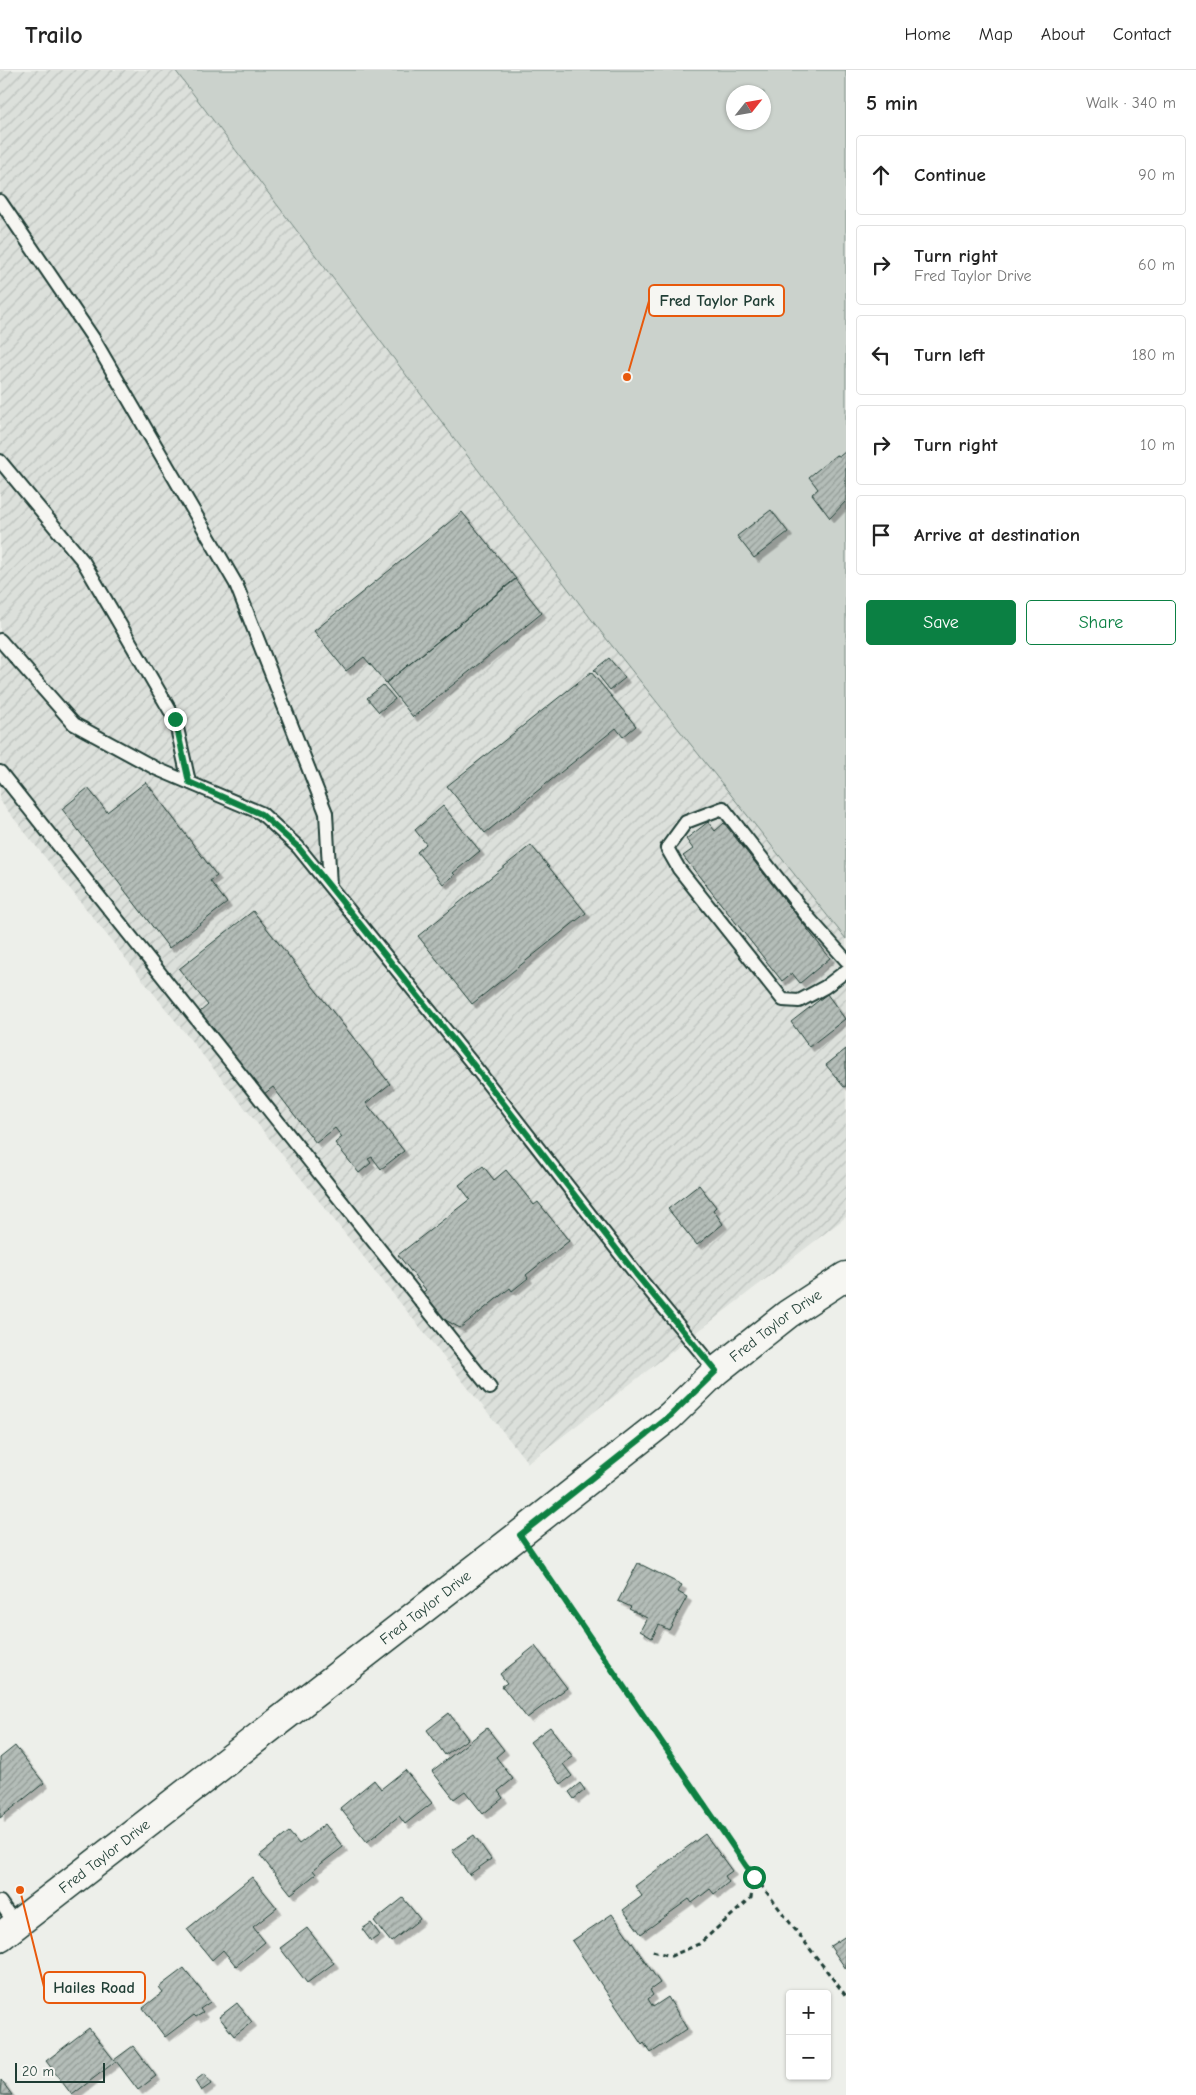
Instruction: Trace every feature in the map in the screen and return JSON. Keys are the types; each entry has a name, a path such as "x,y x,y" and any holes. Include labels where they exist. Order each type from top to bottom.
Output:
{"main road":[{"name":"Fred Taylor Drive","path":"8,1931 520,1535 670,1416 716,1371 788,1314 846,1276"}],"lane":[{"path":"0,201 93,338 236,584 326,812 330,886"},
{"path":"0,461 84,561 175,719 189,782"},
{"path":"0,640 74,724 157,769 261,814 298,847 472,1063 636,1274 716,1371"},
{"path":"0,772 490,1388"},
{"path":"846,960 807,916 723,808 686,822 667,848 679,869 783,1000 799,1001 825,987 846,971"},
{"path":"0,1902 8,1931"}],"path":[{"path":"520,1535 754,1877 846,1996"},
{"path":"650,1950 671,1956 699,1944 750,1898 754,1877"}],"shaded area":[{"path":"0,70 175,70 601,632 846,939 846,1217 528,1463 0,801"},
{"path":"175,70 846,70 846,939 601,632"}],"building":[{"path":"846,451 846,501 830,518 812,494 818,489 809,477 836,455 840,456"},
{"path":"771,510 788,532 754,558 737,536"},
{"path":"462,512 516,579 386,683 364,657 346,671 314,631"},
{"path":"515,579 542,613 413,717 386,683"},
{"path":"609,658 625,678 610,690 594,670"},
{"path":"591,672 636,726 623,737 616,728 485,833 447,786"},
{"path":"383,685 395,699 379,712 367,698"},
{"path":"146,782 217,876 210,881 227,903 169,948 62,809 88,788 107,812"},
{"path":"443,806 480,851 453,873 455,875 443,884 417,852 426,844 415,830"},
{"path":"708,822 715,831 724,823 830,958 800,983 792,973 782,981 683,856 693,849 686,839"},
{"path":"531,845 586,913 472,1004 418,936"},
{"path":"253,911 390,1084 366,1103 404,1151 381,1169 372,1157 368,1159 371,1163 359,1173 335,1143 342,1137 335,1128 316,1143 273,1087 264,1094 200,1012 208,1005 179,969"},
{"path":"827,994 845,1019 809,1047 791,1022"},
{"path":"846,1049 846,1086 844,1087 826,1065"},
{"path":"483,1166 494,1180 506,1170 534,1205 538,1202 569,1241 526,1275 528,1278 512,1291 510,1288 460,1328 440,1317 422,1293 426,1290 398,1255 470,1199 459,1185"},
{"path":"699,1185 716,1207 713,1210 723,1224 697,1245 668,1209"},
{"path":"638,1563 682,1585 678,1592 687,1597 669,1630 659,1625 652,1638 640,1631 647,1618 618,1601"},
{"path":"535,1646 567,1688 527,1718 502,1686 507,1683 500,1674"},
{"path":"449,1713 468,1739 445,1755 427,1730"},
{"path":"550,1727 573,1757 563,1764 572,1776 561,1784 530,1742"},
{"path":"487,1728 504,1750 496,1757 513,1779 498,1791 503,1798 483,1814 465,1791 454,1799 432,1771"},
{"path":"15,1746 44,1783 0,1818 0,1758"},
{"path":"405,1770 432,1803 405,1824 399,1816 367,1842 340,1808 374,1780 381,1789"},
{"path":"580,1783 585,1790 574,1799 569,1792"},
{"path":"325,1824 343,1847 313,1870 316,1874 291,1894 260,1855 289,1832 299,1844"},
{"path":"705,1834 732,1871 725,1876 729,1882 714,1894 710,1889 692,1903 689,1899 641,1934 623,1910 642,1896 635,1886"},
{"path":"474,1835 491,1859 469,1875 452,1850"},
{"path":"252,1877 277,1908 253,1927 265,1942 236,1966 223,1950 212,1960 187,1929"},
{"path":"403,1898 420,1919 391,1942 374,1921"},
{"path":"612,1914 660,1983 650,1990 653,1995 648,1999 653,2007 668,1997 687,2029 651,2053 644,2043 642,2045 572,1941"},
{"path":"371,1923 380,1935 371,1941 362,1929"},
{"path":"307,1928 334,1963 307,1983 280,1948"},
{"path":"846,1936 846,1969 830,1946"},
{"path":"184,1968 210,2002 200,2009 203,2013 196,2017 194,2015 165,2037 143,2008 163,1992 159,1987"},
{"path":"237,2003 252,2022 234,2036 219,2017"},
{"path":"89,2028 114,2060 133,2046 156,2076 138,2090 116,2061 72,2095 46,2061"},
{"path":"204,2074 211,2084 201,2091 195,2081"},
{"path":"1,2080 12,2095 0,2095"}],"place":[{"name":"Fred Taylor Park","path":"627,377"},
{"name":"Hailes Road","path":"20,1890"}],"route":[{"path":"175,719 189,782 261,814 298,847 472,1063 636,1274 716,1371 670,1416 520,1535 754,1877"}]}
